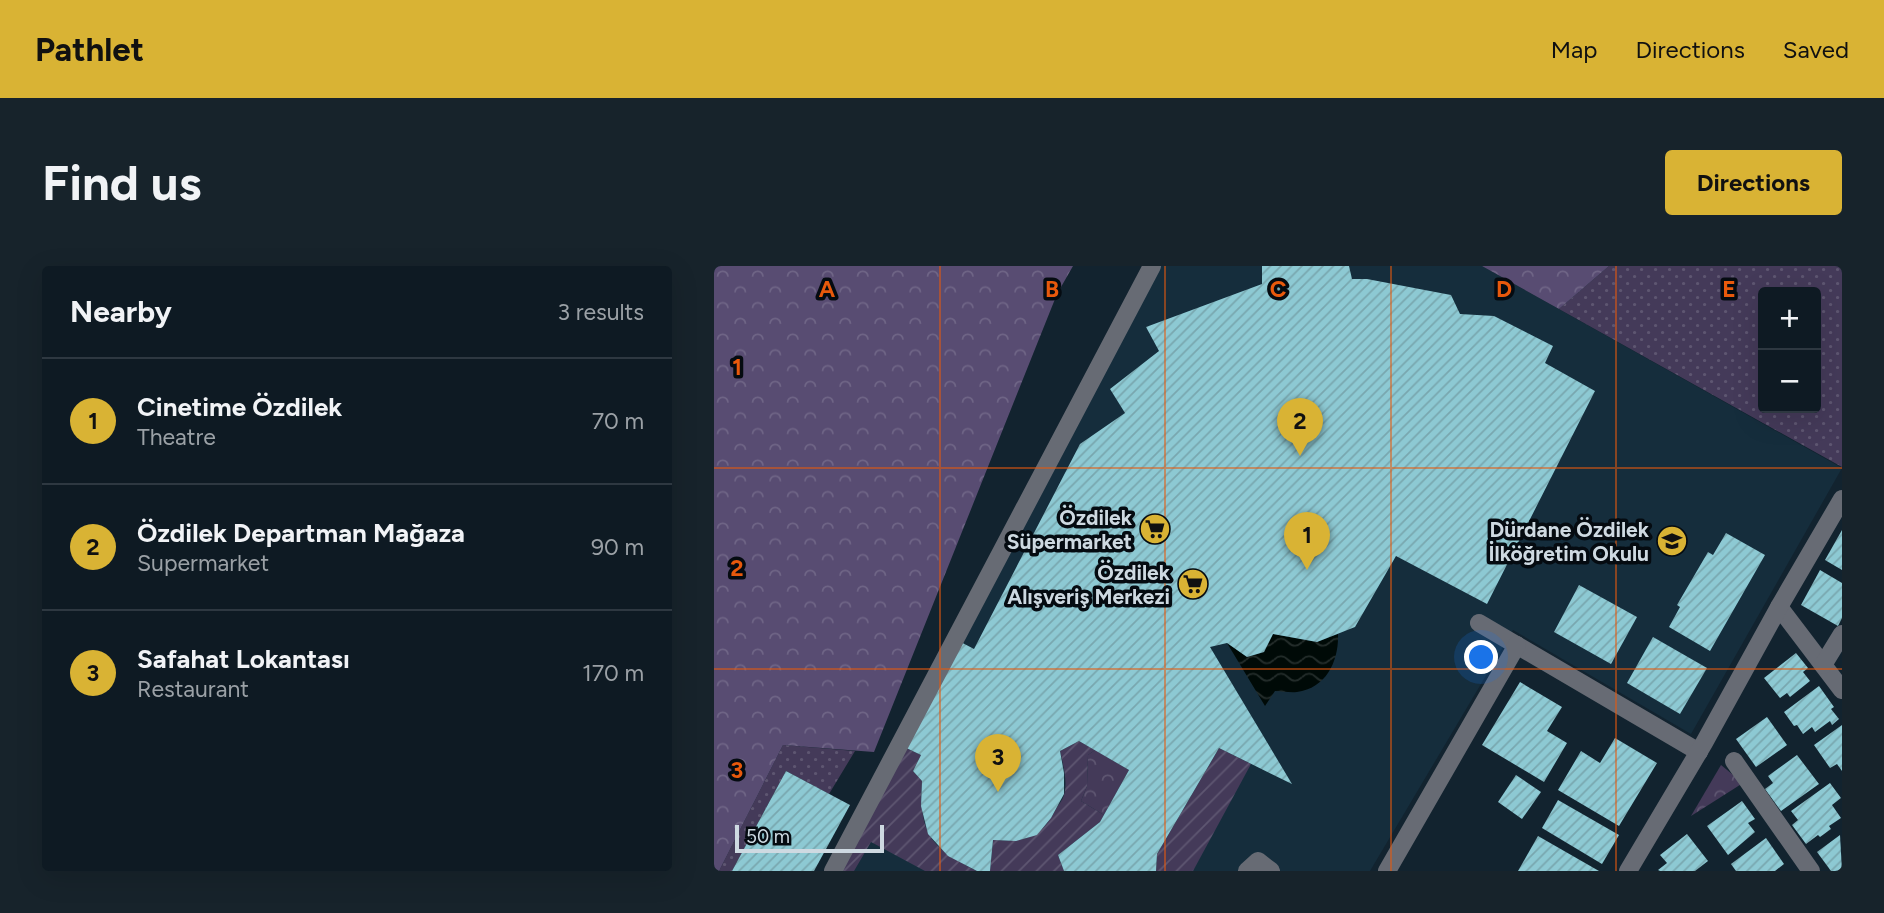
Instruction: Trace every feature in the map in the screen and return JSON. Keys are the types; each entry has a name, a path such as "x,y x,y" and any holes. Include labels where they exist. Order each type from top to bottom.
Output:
{"street":[{"path":"833,871 1152,266"},
{"path":"1636,867 1779,607 1842,499"},
{"path":"1779,607 1842,690"},
{"path":"1479,623 1699,752"},
{"path":"1823,665 1842,634"},
{"path":"1387,871 1517,645"},
{"path":"1734,761 1811,871"},
{"path":"1247,871 1258,861 1271,871"}],"shaded area":[{"path":"1152,266 1482,266 1842,468 1691,734 1513,630 1370,871 833,871"}],"green space":[{"path":"714,266 1073,266 1057,294 874,752 783,745 719,871 714,871"},
{"path":"1482,266 1609,266 1559,309"},
{"path":"1609,266 1842,266 1842,467 1559,309"},
{"path":"1079,741 1095,750 1088,755 1087,786 1081,801 1104,815 1100,822 1058,855 1064,871 990,871 993,840 1023,839 1037,833 1050,819 1063,799 1065,790 1065,773 1060,751"},
{"path":"783,745 855,751 829,794 786,771 732,871 719,871"},
{"path":"906,748 921,755 913,771 922,781 923,814 931,837 948,854 977,871 925,871 871,842 854,871 841,871"},
{"path":"1219,748 1251,764 1193,871 1156,871 1157,854"},
{"path":"1095,750 1129,770 1104,815 1081,801 1087,786 1088,755"},
{"path":"1721,765 1743,783 1691,816"}],"water":[{"path":"1273,634 1317,642 1338,634 1338,644 1329,671 1316,685 1294,692 1275,691 1265,706 1227,643 1247,657 1264,652"}],"building":[{"name":"Özdilek Alışveriş Merkezi","path":"1262,266 1349,266 1352,279 1367,279 1451,295 1460,314 1494,316 1553,346 1545,363 1595,391 1487,604 1396,556 1355,627 1317,642 1273,634 1264,652 1247,657 1227,643 1210,647 1292,784 1219,748 1157,854 1156,871 1064,871 1058,855 1100,822 1129,770 1079,741 1060,751 1064,794 1051,818 1037,835 1016,841 993,840 990,871 977,871 948,856 928,834 921,806 922,781 913,771 921,755 900,745 955,639 974,649 1080,444 1125,413 1110,389 1159,351 1146,327 1262,284"},
{"path":"1842,530 1842,570 1825,560"},
{"path":"1726,533 1765,555 1710,651 1669,627 1680,607 1677,605 1708,552 1713,555"},
{"path":"1820,570 1842,583 1842,618 1838,626 1801,605"},
{"path":"1579,585 1637,617 1611,664 1554,632"},
{"path":"1653,637 1707,668 1680,714 1627,683"},
{"path":"1796,653 1808,668 1803,672 1810,681 1790,697 1787,693 1780,698 1764,678"},
{"path":"1520,682 1562,707 1547,731 1567,743 1544,782 1482,745"},
{"path":"1819,686 1839,719 1832,725 1830,721 1815,732 1812,727 1803,734 1784,712"},
{"path":"1767,717 1787,745 1756,767 1736,739"},
{"path":"1842,725 1842,771 1837,764 1830,768 1814,745"},
{"path":"1615,738 1657,763 1619,826 1558,790 1581,751 1600,763"},
{"path":"1797,755 1819,784 1781,811 1765,789 1773,783 1768,776"},
{"path":"786,771 850,805 814,871 732,871"},
{"path":"1516,775 1541,792 1522,819 1498,802"},
{"path":"1830,783 1841,798 1832,805 1841,818 1829,826 1831,829 1806,844 1792,825 1798,820 1791,811"},
{"path":"1558,800 1619,835 1602,864 1542,828"},
{"path":"1742,801 1755,819 1748,823 1755,832 1728,855 1707,826"},
{"path":"1687,834 1708,861 1695,871 1658,870 1667,863 1660,855"},
{"path":"1840,835 1842,871 1831,871 1817,852"},
{"path":"1538,836 1599,871 1518,871"},
{"path":"1766,838 1784,864 1775,871 1736,871 1731,864"}],"place":[{"name":"Özdilek Departman Mağaza","path":"1300,456"},
{"name":"Özdilek Süpermarket","path":"1155,529"},
{"name":"Dürdane Özdilek İlköğretim Okulu","path":"1672,541"},
{"name":"Cinetime Özdilek","path":"1307,570"},
{"name":"Özdilek Alışveriş Merkezi","path":"1193,584"},
{"name":"Safahat Lokantası","path":"998,792"}]}
